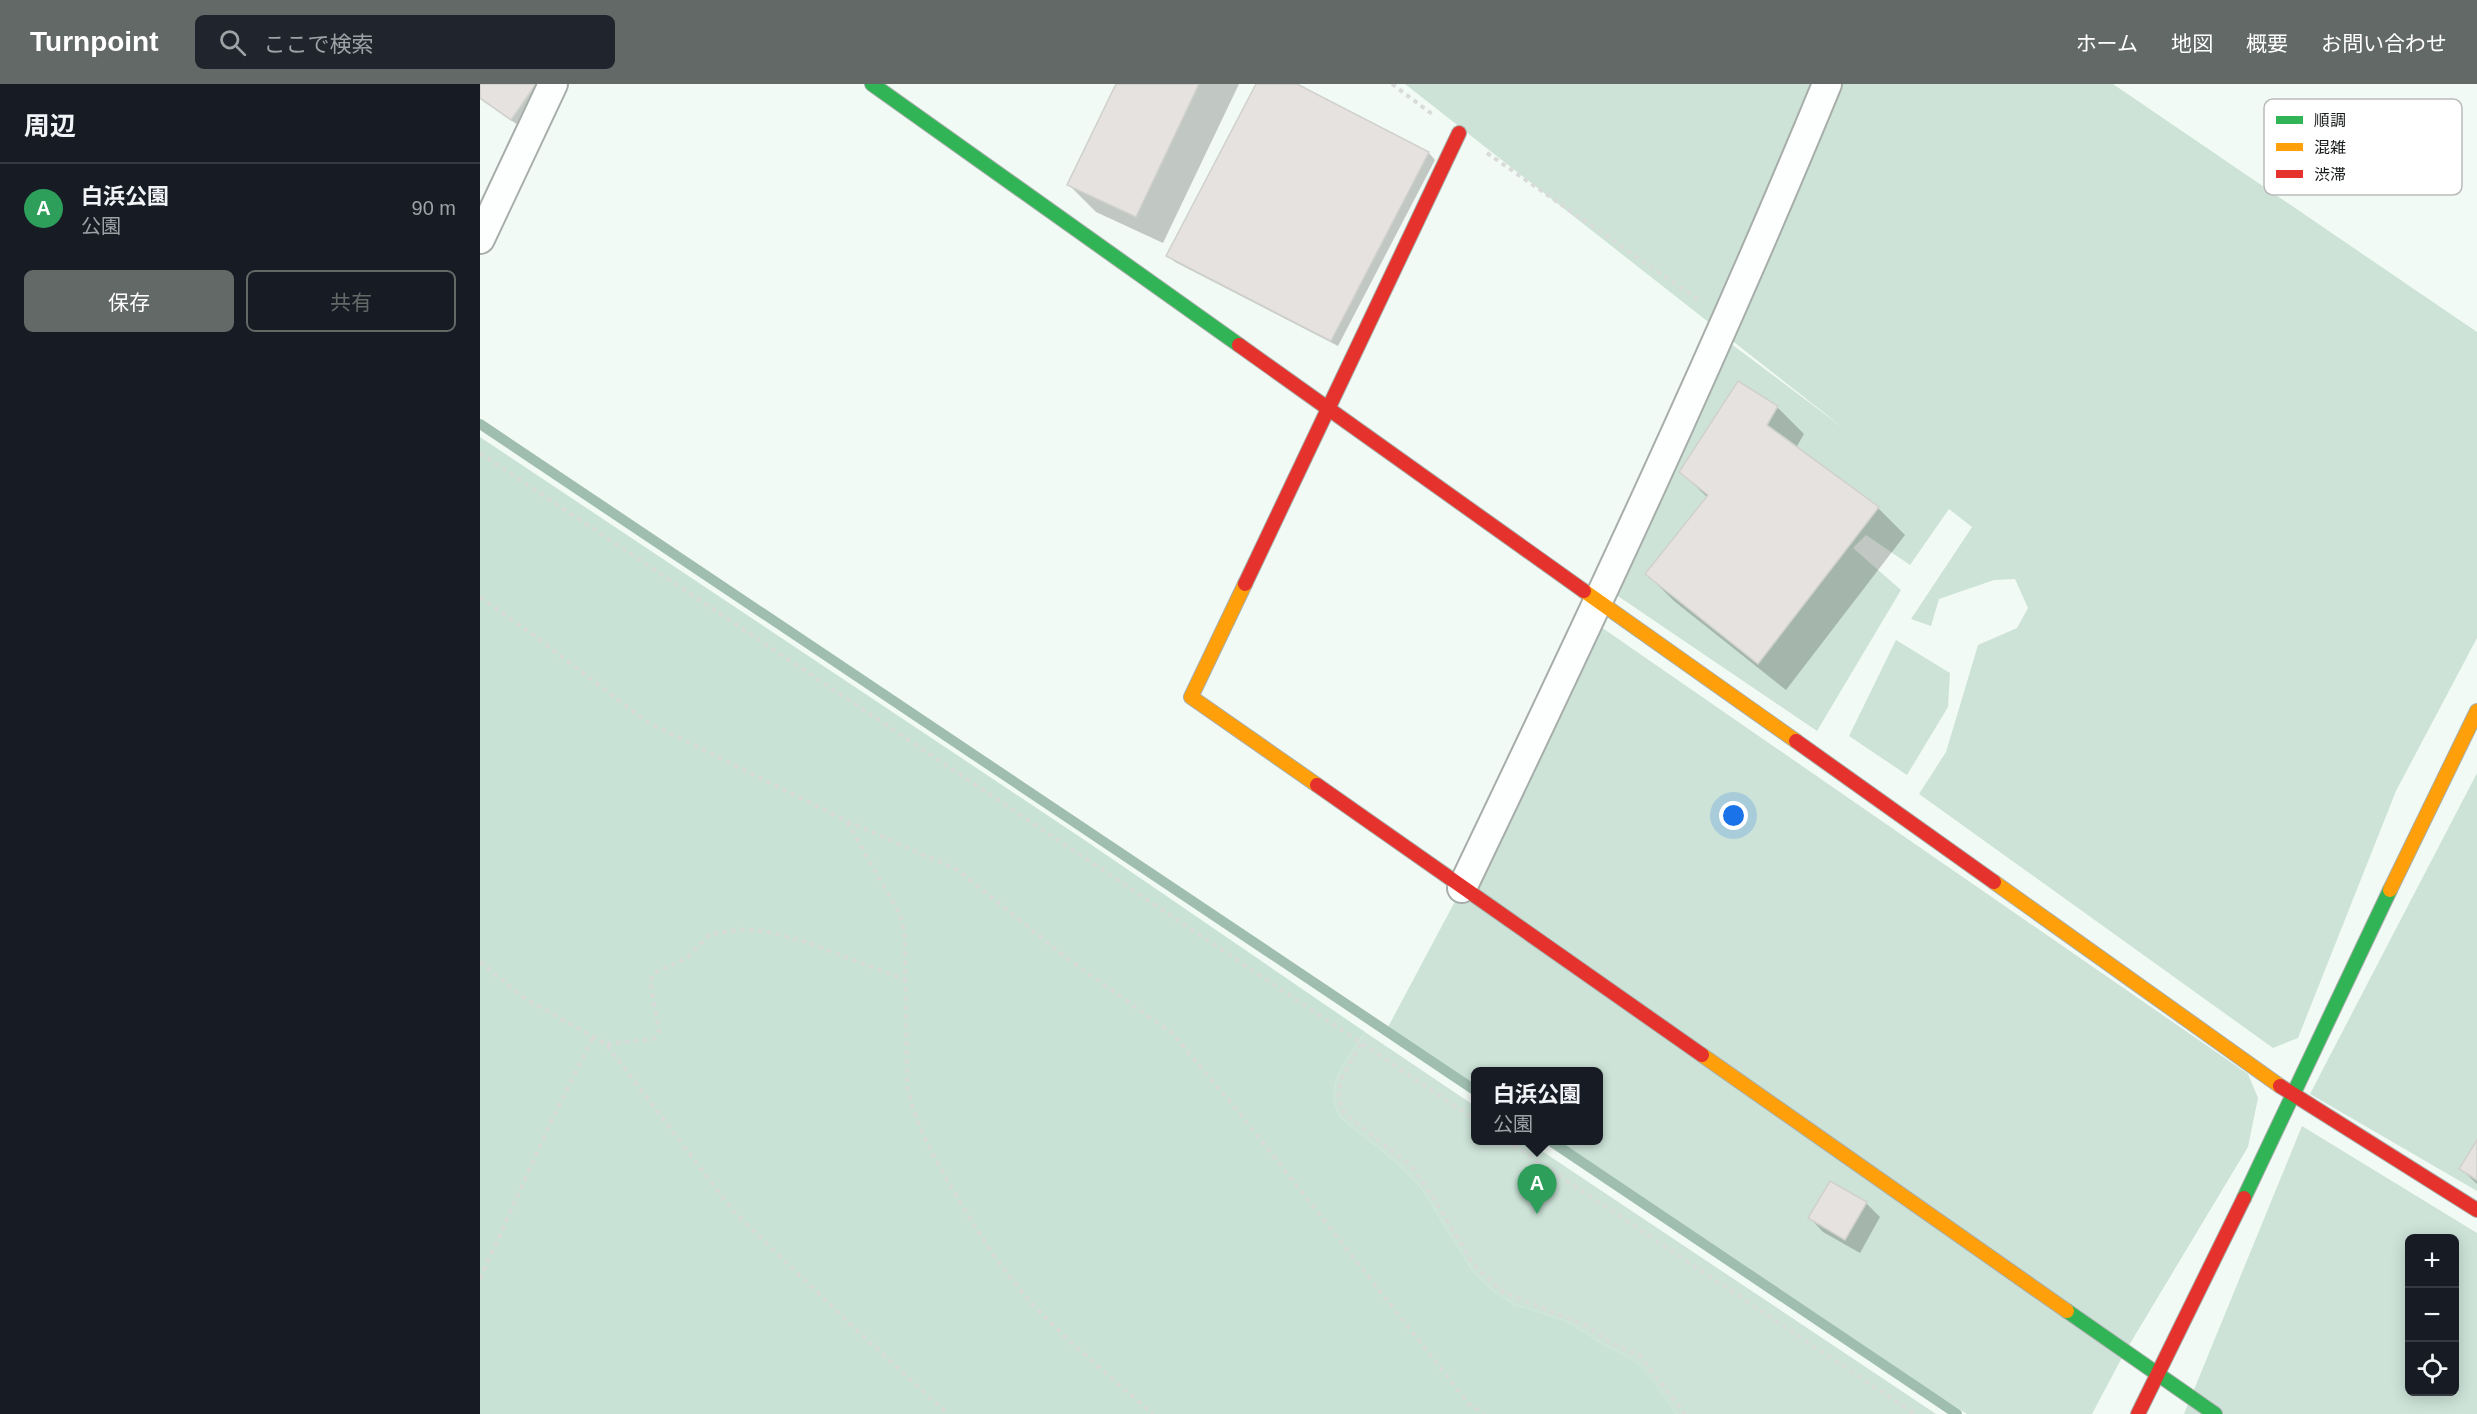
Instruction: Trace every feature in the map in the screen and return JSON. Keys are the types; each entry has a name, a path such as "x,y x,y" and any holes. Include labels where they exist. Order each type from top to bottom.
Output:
{"street":[{"path":"480,239 553,84"},
{"path":"872,84 2294,1096 2477,1210"},
{"path":"1462,888 1599,600 1785,186 1827,84"},
{"path":"1459,133 1191,698 2215,1414"},
{"path":"2138,1414 2294,1096 2317,1043 2477,711"}],"path":[{"path":"1392,84 1725,318"},
{"path":"480,453 1471,1117"},
{"path":"480,597 647,722 847,821 958,870 1065,957 1172,1033 1271,1152 1469,1404 1484,1414"},
{"path":"847,821 900,914 905,937 908,1085 911,1106 926,1143 1007,1274 1030,1300 1098,1366 1153,1414"},
{"path":"606,1044 653,1039 659,1031 650,981 654,973 687,958 710,934 746,929 774,933 810,943 906,980"},
{"path":"480,962 524,998 606,1044 734,1212 948,1414"},
{"path":"480,1279 549,1126 593,1037"},
{"path":"1361,1044 1341,1079 1338,1098 1344,1113 1411,1166 1436,1200 1473,1264 1503,1292 1587,1326 1612,1343 1640,1356 1685,1414"},
{"path":"1513,1145 1915,1414"}],"green space":[{"path":"1405,84 2113,84 2264,187 2264,195 2276,195 2477,332 2477,638 2396,791 2298,1038 2273,1048 1919,794 1946,752 1978,645 2017,628 2028,608 2015,579 1994,580 1939,599 1931,626 1911,619 1972,527 1949,509 1910,565 1866,535 1853,548 1901,590 1817,731 1609,590 1718,334 1846,430"},
{"path":"480,437 1086,841 1365,1032 1345,1062 1336,1083 1335,1106 1340,1117 1396,1162 1421,1187 1473,1272 1491,1289 1513,1304 1568,1322 1604,1345 1630,1358 1642,1368 1676,1414 480,1414"},
{"path":"1601,627 2248,1074 2258,1098 2248,1147 2125,1352 2092,1414 1967,1414 1551,1145 1603,1145 1603,1067 1471,1067 1471,1089 1387,1029"},
{"path":"1896,640 1950,673 1948,707 1907,775 1849,736"},
{"path":"2477,773 2477,1191 2310,1094"},
{"path":"1365,1032 1471,1103 1471,1145 1533,1145 1936,1414 1676,1414 1642,1369 1630,1358 1604,1345 1568,1322 1513,1304 1491,1289 1473,1272 1421,1187 1396,1162 1340,1117 1335,1106 1334,1094 1339,1073"},
{"path":"2302,1126 2477,1233 2477,1414 2184,1414"}],"building":[{"path":"480,84 536,84 511,120 480,98"},
{"path":"1116,84 1199,84 1136,217 1067,185"},
{"path":"1256,84 1297,84 1429,152 1331,341 1166,256"},
{"path":"1738,381 1778,406 1767,425 1879,507 1758,664 1645,574 1708,495 1679,472"},
{"path":"2477,1140 2477,1180 2459,1169"},
{"path":"1830,1181 1867,1202 1845,1240 1808,1218"}],"waterway":[{"path":"480,424 1471,1088"},
{"path":"1556,1145 1957,1414"}],"traffic: fast":[{"path":"872,84 1239,345"},
{"path":"2244,1198 2390,890"},
{"path":"2067,1311 2215,1414"}],"traffic: slow":[{"path":"1245,584 1191,697 1317,785"},
{"path":"1584,591 1796,741"},
{"path":"2390,890 2477,711"},
{"path":"1994,882 2280,1086"},
{"path":"1702,1055 2067,1311"}],"traffic: jam":[{"path":"1245,584 1459,133"},
{"path":"1239,345 1584,591"},
{"path":"1796,741 1994,882"},
{"path":"1317,785 1702,1055"},
{"path":"2280,1086 2477,1210"},
{"path":"2138,1414 2244,1198"}],"place":[{"name":"白浜公園","path":"1537,1214"}]}
